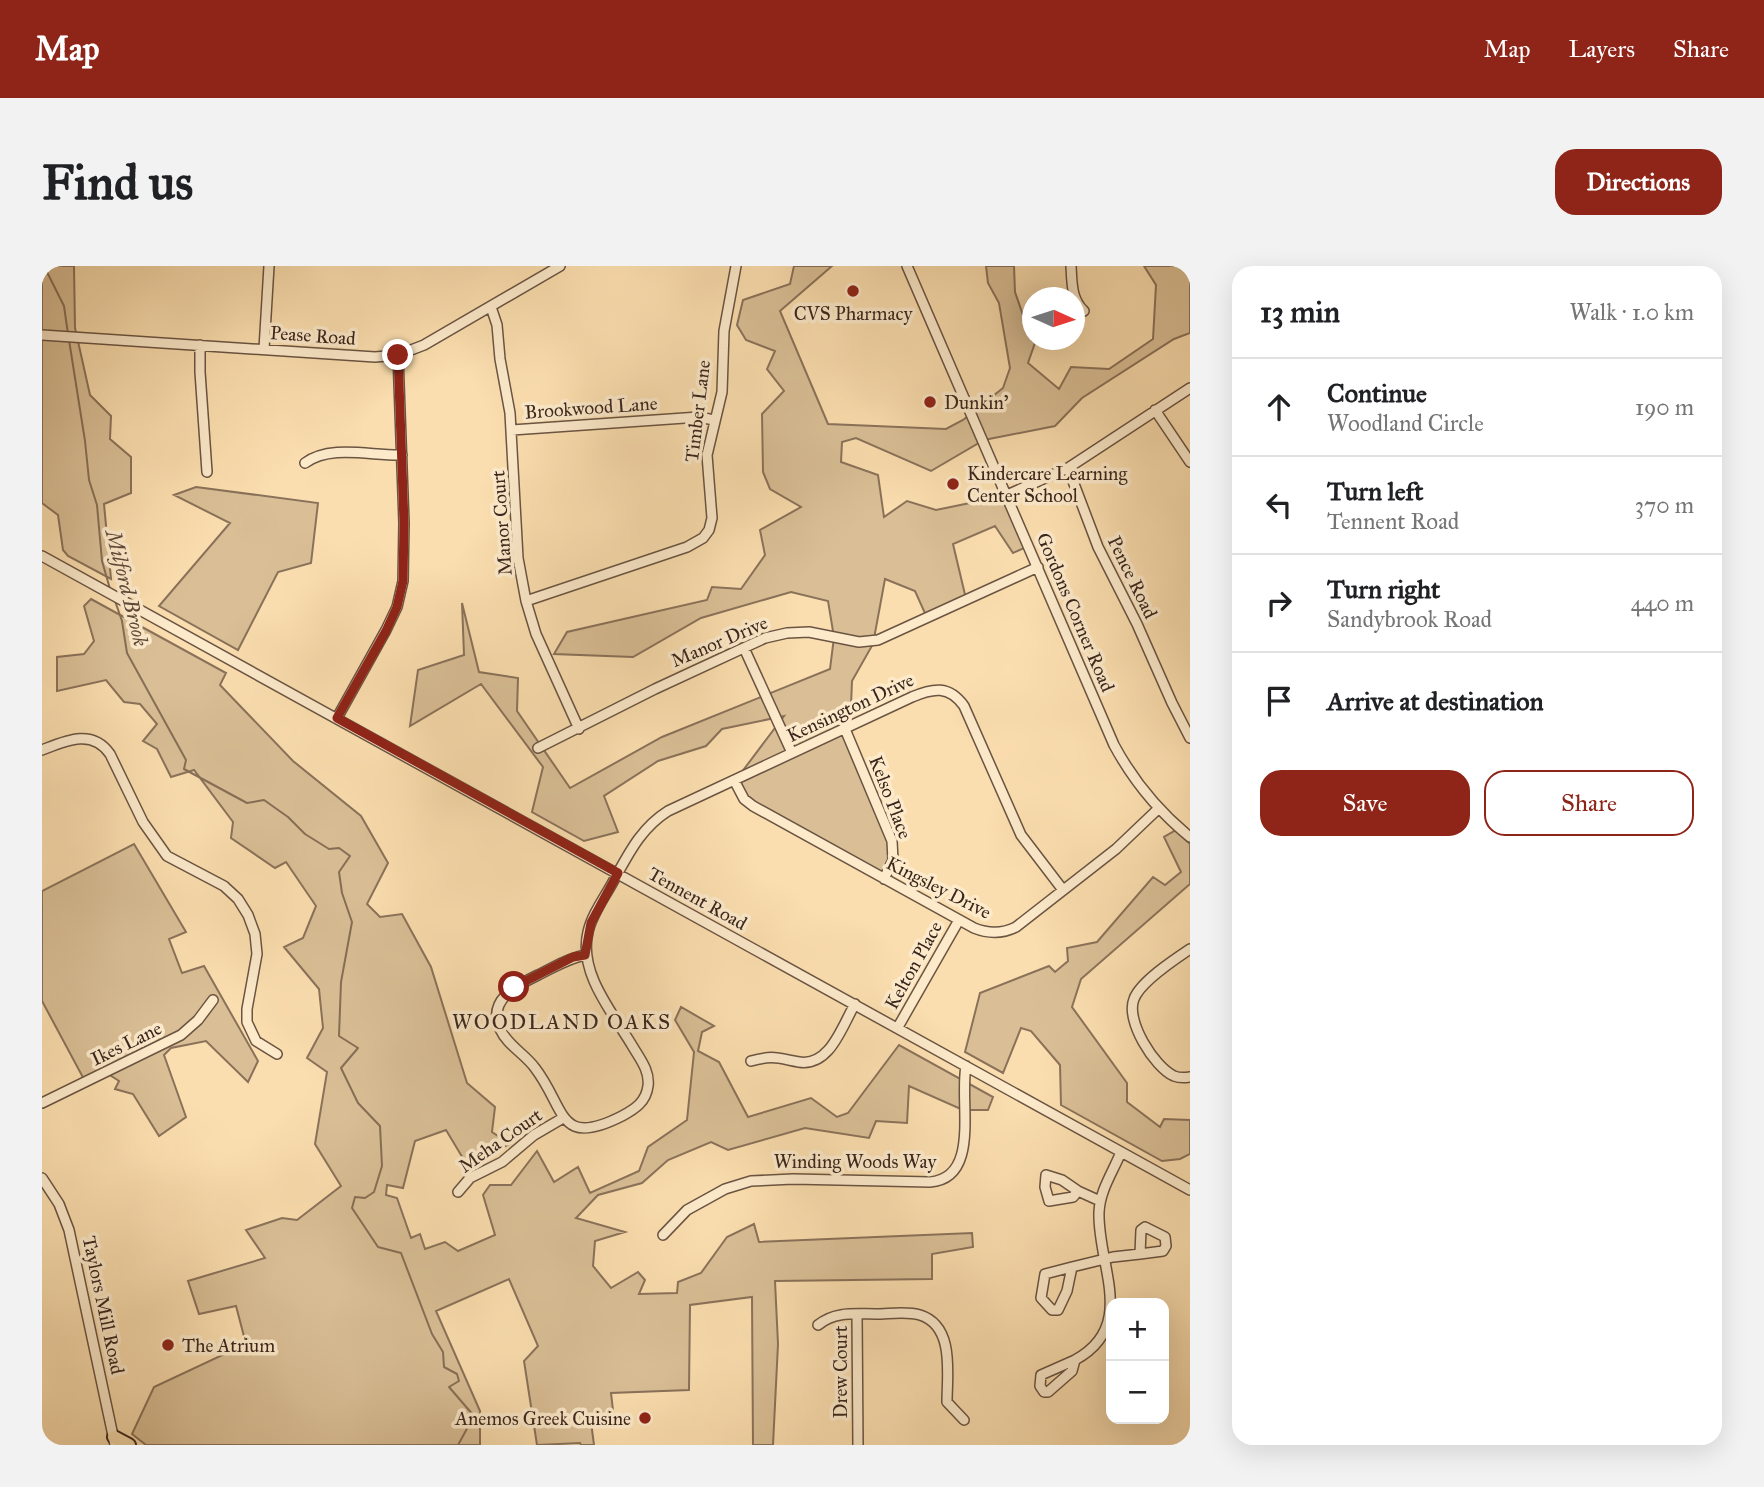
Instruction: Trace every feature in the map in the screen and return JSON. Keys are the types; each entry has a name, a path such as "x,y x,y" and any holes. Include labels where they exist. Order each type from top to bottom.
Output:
{"highway":[{"path":"115,1441 129,1445"}],"street":[{"path":"264,349 269,266"},
{"name":"Pease Road","path":"42,335 374,357 398,355 424,345 560,266"},
{"name":"Timber Lane","path":"526,601 688,547 703,538 709,530 712,518 707,461 722,392 724,331 736,266"},
{"name":"Gordons Corner Road","path":"907,266 1114,745 1132,776 1158,809 1190,837"},
{"path":"1071,266 1073,287"},
{"name":"Manor Court","path":"491,307 497,326 512,430 519,558 526,601 536,634 579,729"},
{"path":"200,345 207,472"},
{"path":"337,718 386,631 399,599 405,562 398,355"},
{"path":"1007,495 1068,468 1190,388"},
{"path":"1155,410 1190,462"},
{"name":"Brookwood Lane","path":"512,430 699,417 714,420"},
{"path":"305,463 328,452 402,455"},
{"name":"Pence Road","path":"1068,468 1098,547 1190,738"},
{"name":"Tennent Road","path":"42,556 1190,1190"},
{"name":"Manor Drive","path":"538,748 655,689 774,635 799,632 859,642 877,640 1038,567"},
{"path":"744,648 792,753"},
{"name":"Kensington Drive","path":"585,955 591,923 636,841 657,818 924,692 945,689 966,709 1021,835 1063,890"},
{"name":"Kelso Place","path":"845,729 892,841 893,860 884,879"},
{"path":"42,750 77,738 102,744 110,754 143,822 167,856 219,883 238,899 252,924 257,944 256,965 247,1009 249,1028 261,1046 277,1054"},
{"name":"Kingsley Drive","path":"734,780 744,799 753,806 984,932 1009,930 1116,849 1158,809"},
{"name":"Kelton Place","path":"898,1027 959,920"},
{"path":"1190,949 1139,990 1131,1013 1135,1027 1163,1068 1174,1076 1190,1077"},
{"path":"585,955 594,980 646,1070 648,1085 645,1097 639,1105 597,1128 577,1127 563,1118 536,1069 500,1031 497,1013 503,997 514,987 573,957 585,955"},
{"name":"Ikes Lane","path":"42,1103 181,1035 198,1020 213,1000"},
{"path":"751,1061 770,1056 805,1062 819,1059 828,1051 855,1004"},
{"name":"Winding Woods Way","path":"663,1235 687,1210 725,1189 751,1181 793,1179 930,1182 948,1177 961,1163 964,1153 963,1088 966,1066"},
{"name":"Meha Court","path":"458,1192 470,1178 502,1162 534,1135 563,1118"},
{"path":"1074,1360 1094,1348 1105,1330 1111,1295 1099,1226 1100,1201 1107,1179 1121,1152"},
{"name":"Taylors Mill Road","path":"43,1180 69,1230 115,1441"},
{"path":"1078,1191 1100,1201"},
{"path":"1072,1267 1067,1291 1058,1310 1052,1310 1041,1298 1045,1274 1072,1267 1105,1259 1140,1254"},
{"name":"Drew Court","path":"818,1325 829,1316 857,1314 918,1315 933,1322 947,1349 947,1402 964,1420"},
{"name":"Drew Court","path":"857,1314 858,1445"}],"shaded area":[{"path":"42,266 74,266 75,328 90,395 111,416 110,439 131,457 131,493 104,504 111,579 68,556 63,550 58,515 42,503"},
{"path":"794,266 832,266 780,311 828,424 946,429 963,420 1003,388 1010,368 999,303 988,283 986,266 1014,266 1015,292 1022,312 1022,350 1033,350 1028,363 1059,389 1071,367 1109,369 1153,339 1156,285 1144,266 1183,266 1190,276 1190,333 1174,339 1082,398 1055,426 984,440 931,471 856,438 842,442 841,462 878,475 884,517 907,501 936,510 1009,495 1031,545 1013,553 995,526 953,544 967,603 928,620 915,591 885,579 873,644 852,681 850,730 896,848 887,881 743,797 735,781 784,716 722,729 706,746 658,761 604,796 618,832 584,841 532,812 543,767 481,684 410,726 418,670 464,655 462,603 479,672 518,678 517,711 570,788 662,737 830,669 834,637 828,601 791,592 701,618 633,657 554,654 567,632 707,600 712,587 741,589 765,555 760,530 801,507 770,489 763,472 762,414 784,391 767,369 775,351 746,340 737,325 743,300 790,284"},
{"path":"196,487 318,503 311,563 278,572 238,650 159,606 230,523 174,495"},
{"path":"91,599 226,673 220,685 293,761 361,816 388,863 367,904 380,917 402,914 431,967 467,1083 495,1107 492,1132 510,1144 467,1165 446,1130 415,1141 403,1188 387,1185 386,1195 397,1198 411,1238 420,1234 425,1249 445,1242 458,1251 495,1235 483,1195 490,1185 511,1185 537,1151 554,1182 578,1167 590,1193 639,1171 648,1147 687,1120 694,1052 675,1020 681,1007 714,1026 702,1032 698,1051 719,1062 748,1117 811,1098 837,1117 848,1113 899,1045 993,1097 988,1110 963,1110 909,1086 907,1123 876,1121 869,1138 805,1128 728,1150 711,1142 668,1160 642,1183 598,1195 576,1218 625,1232 595,1241 593,1266 611,1288 638,1272 645,1280 639,1294 677,1293 678,1282 701,1273 727,1237 754,1224 759,1242 972,1233 973,1247 932,1254 932,1279 775,1281 778,1344 773,1445 753,1445 752,1297 690,1305 689,1390 611,1393 614,1419 591,1422 594,1445 537,1445 524,1361 538,1346 509,1279 436,1311 480,1411 480,1445 146,1445 132,1434 154,1387 246,1344 236,1306 199,1314 188,1281 265,1258 246,1230 282,1218 297,1220 341,1186 315,1144 327,1072 307,1058 323,1028 319,989 284,947 303,938 316,906 286,862 275,868 231,838 233,822 194,770 171,777 157,749 143,741 157,724 140,704 124,702 106,680 57,691 57,657 84,654 94,641 84,606"},
{"path":"1176,830 1190,844 1190,884 1081,979 1072,1007 1127,1083 1127,1102 1160,1127 1164,1119 1190,1120 1190,1154 1180,1159 1162,1161 1061,1105 1060,1065 1031,1031 1021,1028 1003,1073 965,1052 980,993 1049,966 1055,972 1068,961 1067,948 1097,942 1153,877 1165,885 1181,872 1164,837"},
{"path":"134,844 186,932 169,939 182,973 204,966 258,1061 248,1082 206,1041 171,1048 164,1055 186,1117 159,1136 133,1094 115,1089 119,1081 108,1074 87,1085 42,1001 42,891"}],"waterway":[{"name":"Milford Brook","path":"44,266 64,306 68,334"},
{"name":"Milford Brook","path":"69,340 89,480 97,505 102,561 110,589"},
{"name":"Milford Brook","path":"115,601 122,621 127,653 186,760 184,769 247,803 264,800 288,817 305,834 329,849 339,848 350,856 339,872 342,893 352,922 341,982 339,1036 358,1048 341,1068 358,1103 380,1126 382,1166 374,1192 365,1198 355,1197 352,1208 378,1247 401,1253 432,1334 443,1352 444,1367 457,1374 459,1381 449,1387 474,1416 458,1445"}],"place":[{"name":"CVS Pharmacy","path":"853,291"},
{"name":"Dunkin'","path":"930,402"},
{"name":"Kindercare Learning Center School","path":"953,484"},
{"name":"The Atrium","path":"168,1345"},
{"name":"Anemos Greek Cuisine","path":"645,1418"}],"district":[{"name":"WOODLAND OAKS","path":"562,1022"}],"route":[{"path":"398,355 405,562 403,581 397,607 386,631 337,718 618,873 591,923 585,955 573,957 514,987"}]}
